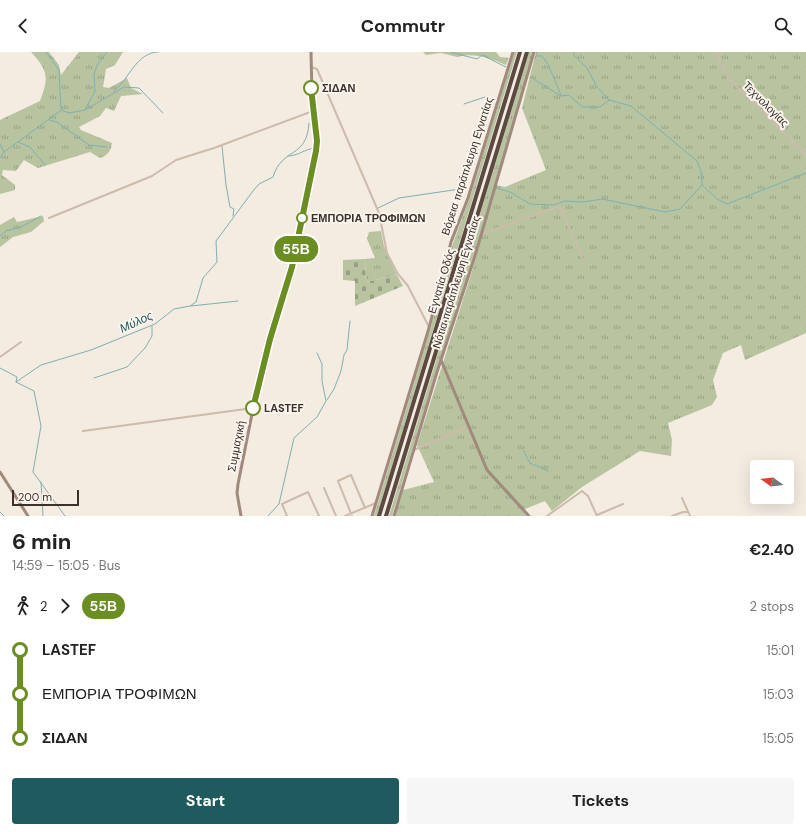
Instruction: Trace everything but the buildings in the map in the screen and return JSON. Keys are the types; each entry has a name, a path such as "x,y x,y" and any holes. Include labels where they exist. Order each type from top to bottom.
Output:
{"highway":[{"name":"Εγνατία Οδός","path":"379,516 520,52"},
{"name":"Εγνατία Οδός","path":"386,516 527,52"}],"street":[{"name":"Συμμαχική","path":"241,516 238,484 253,408 270,339 292,267 316,151 317,141 313,111 311,52"},
{"name":"Βόρεια παράπλευρη Εγνατίας","path":"372,516 429,328 451,242 470,192 513,52"},
{"name":"Νότια παράπλευρη Εγνατίας","path":"394,516 534,52"},
{"path":"715,52 717,56 722,52"},
{"name":"Τεχνολογίας","path":"717,56 728,78 806,156"},
{"path":"312,67 317,69 379,213 387,253 398,274 408,286 429,328"},
{"path":"49,218 151,176 176,160 214,148 313,111"},
{"path":"480,234 486,234 557,207 561,209 583,259"},
{"path":"0,357 21,342"},
{"path":"441,360 489,474 529,516"},
{"path":"83,431 253,408"},
{"path":"413,450 469,426"},
{"path":"0,472 28,516"},
{"path":"352,515 338,481 351,475 364,508"},
{"path":"324,488 336,516"},
{"path":"547,516 582,491 588,496 596,516 623,504"},
{"path":"287,516 282,504 308,492 319,516"},
{"path":"682,498 690,516"},
{"path":"345,516 352,515 376,502"},
{"path":"672,516 683,512 688,512"}],"green space":[{"path":"31,52 49,52 59,65 61,75 79,52 123,52 115,65 106,69 103,87 109,88 127,78 131,88 143,94 121,96 114,111 106,108 100,116 79,127 81,130 112,143 110,151 105,156 100,158 90,152 38,168 24,160 16,171 3,170 2,175 15,185 15,190 0,194 0,120 40,101 45,86 46,80 44,69"},
{"path":"423,52 496,52 500,57 509,58 506,65 476,55 457,57 441,53 426,55"},
{"path":"514,52 517,52 377,516 374,516 431,326 452,246 471,194"},
{"path":"529,52 533,52 469,272 433,381 392,516 389,516"},
{"path":"536,52 806,52 806,333 745,360 741,345 723,353 713,380 717,397 712,405 668,423 672,440 671,456 640,451 582,487 552,511 545,501 525,509 523,511 527,516 395,516 403,490 434,482 417,445 473,268 496,185 505,187 546,170 522,108"},
{"path":"43,216 44,221 31,232 13,237 0,247 0,225 14,217 17,222"},
{"path":"381,231 384,246 397,275 366,282 365,259 375,258 367,239 369,232"},
{"path":"365,259 366,282 397,275 403,286 355,306 355,281 343,280 343,260"}],"waterway":[{"path":"46,52 59,70 61,110 69,113 85,110 95,91 94,75 97,65 107,52"},
{"path":"114,91 120,86 139,61 150,53 158,52"},
{"path":"450,52 477,59 482,55 506,67"},
{"path":"536,52 537,56 542,56 548,64 561,95"},
{"path":"574,52 574,55 587,68 597,87 609,100 631,106 697,161 702,174 702,185 717,199 727,204 806,173"},
{"path":"532,78 561,96 569,95 582,107 600,107 609,100"},
{"path":"85,110 124,87 139,88 163,113"},
{"path":"464,104 485,97"},
{"path":"0,158 4,152 60,111"},
{"path":"49,120 57,122 89,145 107,147"},
{"name":"Μύλος","path":"16,382 41,365 91,350 155,324 174,309 190,306 196,302 203,278 217,262 216,241 259,184 273,177 282,161 299,148 304,142 309,123"},
{"path":"18,142 30,147 45,165"},
{"path":"0,144 4,152"},
{"path":"222,146 226,185 230,207 234,209 233,216"},
{"path":"288,156 315,148"},
{"path":"496,188 510,192 530,204 554,205 565,201 583,202 602,199 665,212 680,209 702,185"},
{"path":"378,208 399,198 467,188"},
{"path":"0,236 6,231 21,227 41,216"},
{"path":"191,306 238,301"},
{"path":"327,400 334,389 341,371 344,355 347,350 350,321"},
{"path":"94,378 127,367 145,348 152,336 152,326"},
{"path":"268,516 279,504 294,438 317,417 326,401 322,381 322,364 317,353"},
{"path":"0,368 17,377 16,382 34,391 41,426 33,472 65,516"},
{"path":"523,450 530,463 548,471"},
{"path":"41,482 43,516"},
{"path":"0,512 4,516"}],"bus line":[{"name":"55Β","path":"253,408 270,339 292,267 317,146 311,88"}],"place":[{"name":"ΣΙΔΑΝ","path":"311,88"},
{"name":"ΕΜΠΟΡΙΑ ΤΡΟΦΙΜΩΝ","path":"302,218"},
{"name":"LASTEF","path":"253,408"}]}
